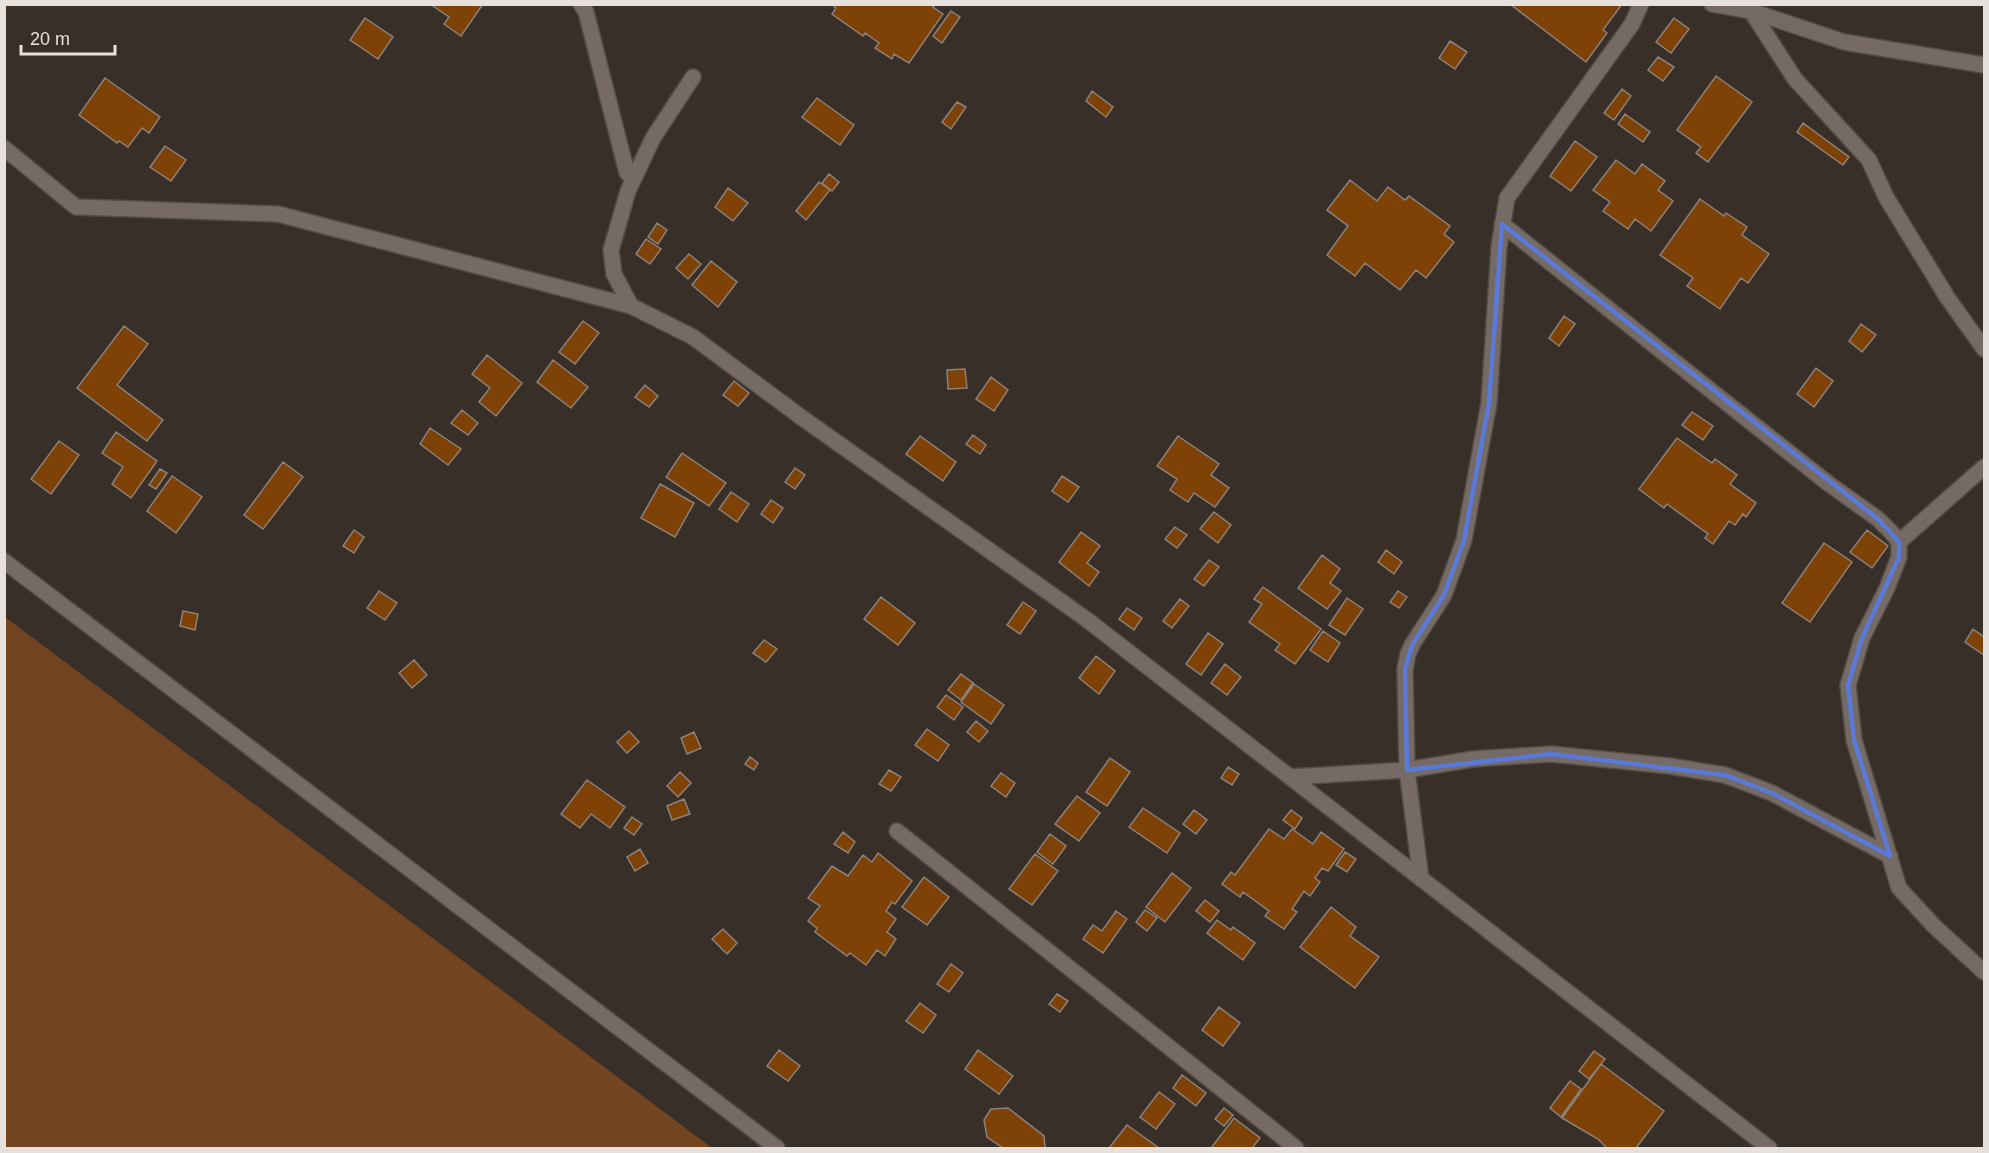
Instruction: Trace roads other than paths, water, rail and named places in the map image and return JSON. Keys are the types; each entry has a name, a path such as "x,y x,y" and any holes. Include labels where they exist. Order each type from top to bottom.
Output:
{"street":[{"path":"581,4 586,12 627,173"},
{"path":"1421,879 1407,770 1405,669 1412,645 1444,595 1464,540 1489,403 1502,224 1507,198 1632,24 1641,4"},
{"path":"1712,4 1748,8 1844,42 1984,65"},
{"path":"1748,8 1796,79 1869,160 1886,197 1947,297 1984,348"},
{"path":"631,306 614,274 611,250 628,191 652,138 693,77"},
{"path":"4,148 76,207 278,214 631,306 693,337 801,417 1086,619 1769,1149"},
{"path":"1502,224 1803,463 1878,519 1899,542 1899,557 1887,588 1862,638 1848,685 1854,740 1899,888 1934,926 1984,972"},
{"path":"1899,542 1984,467"},
{"path":"4,561 777,1149"},
{"path":"1290,777 1407,770 1473,759 1551,754 1670,766 1725,775 1772,793 1890,856"},
{"path":"897,831 1296,1149"}]}
